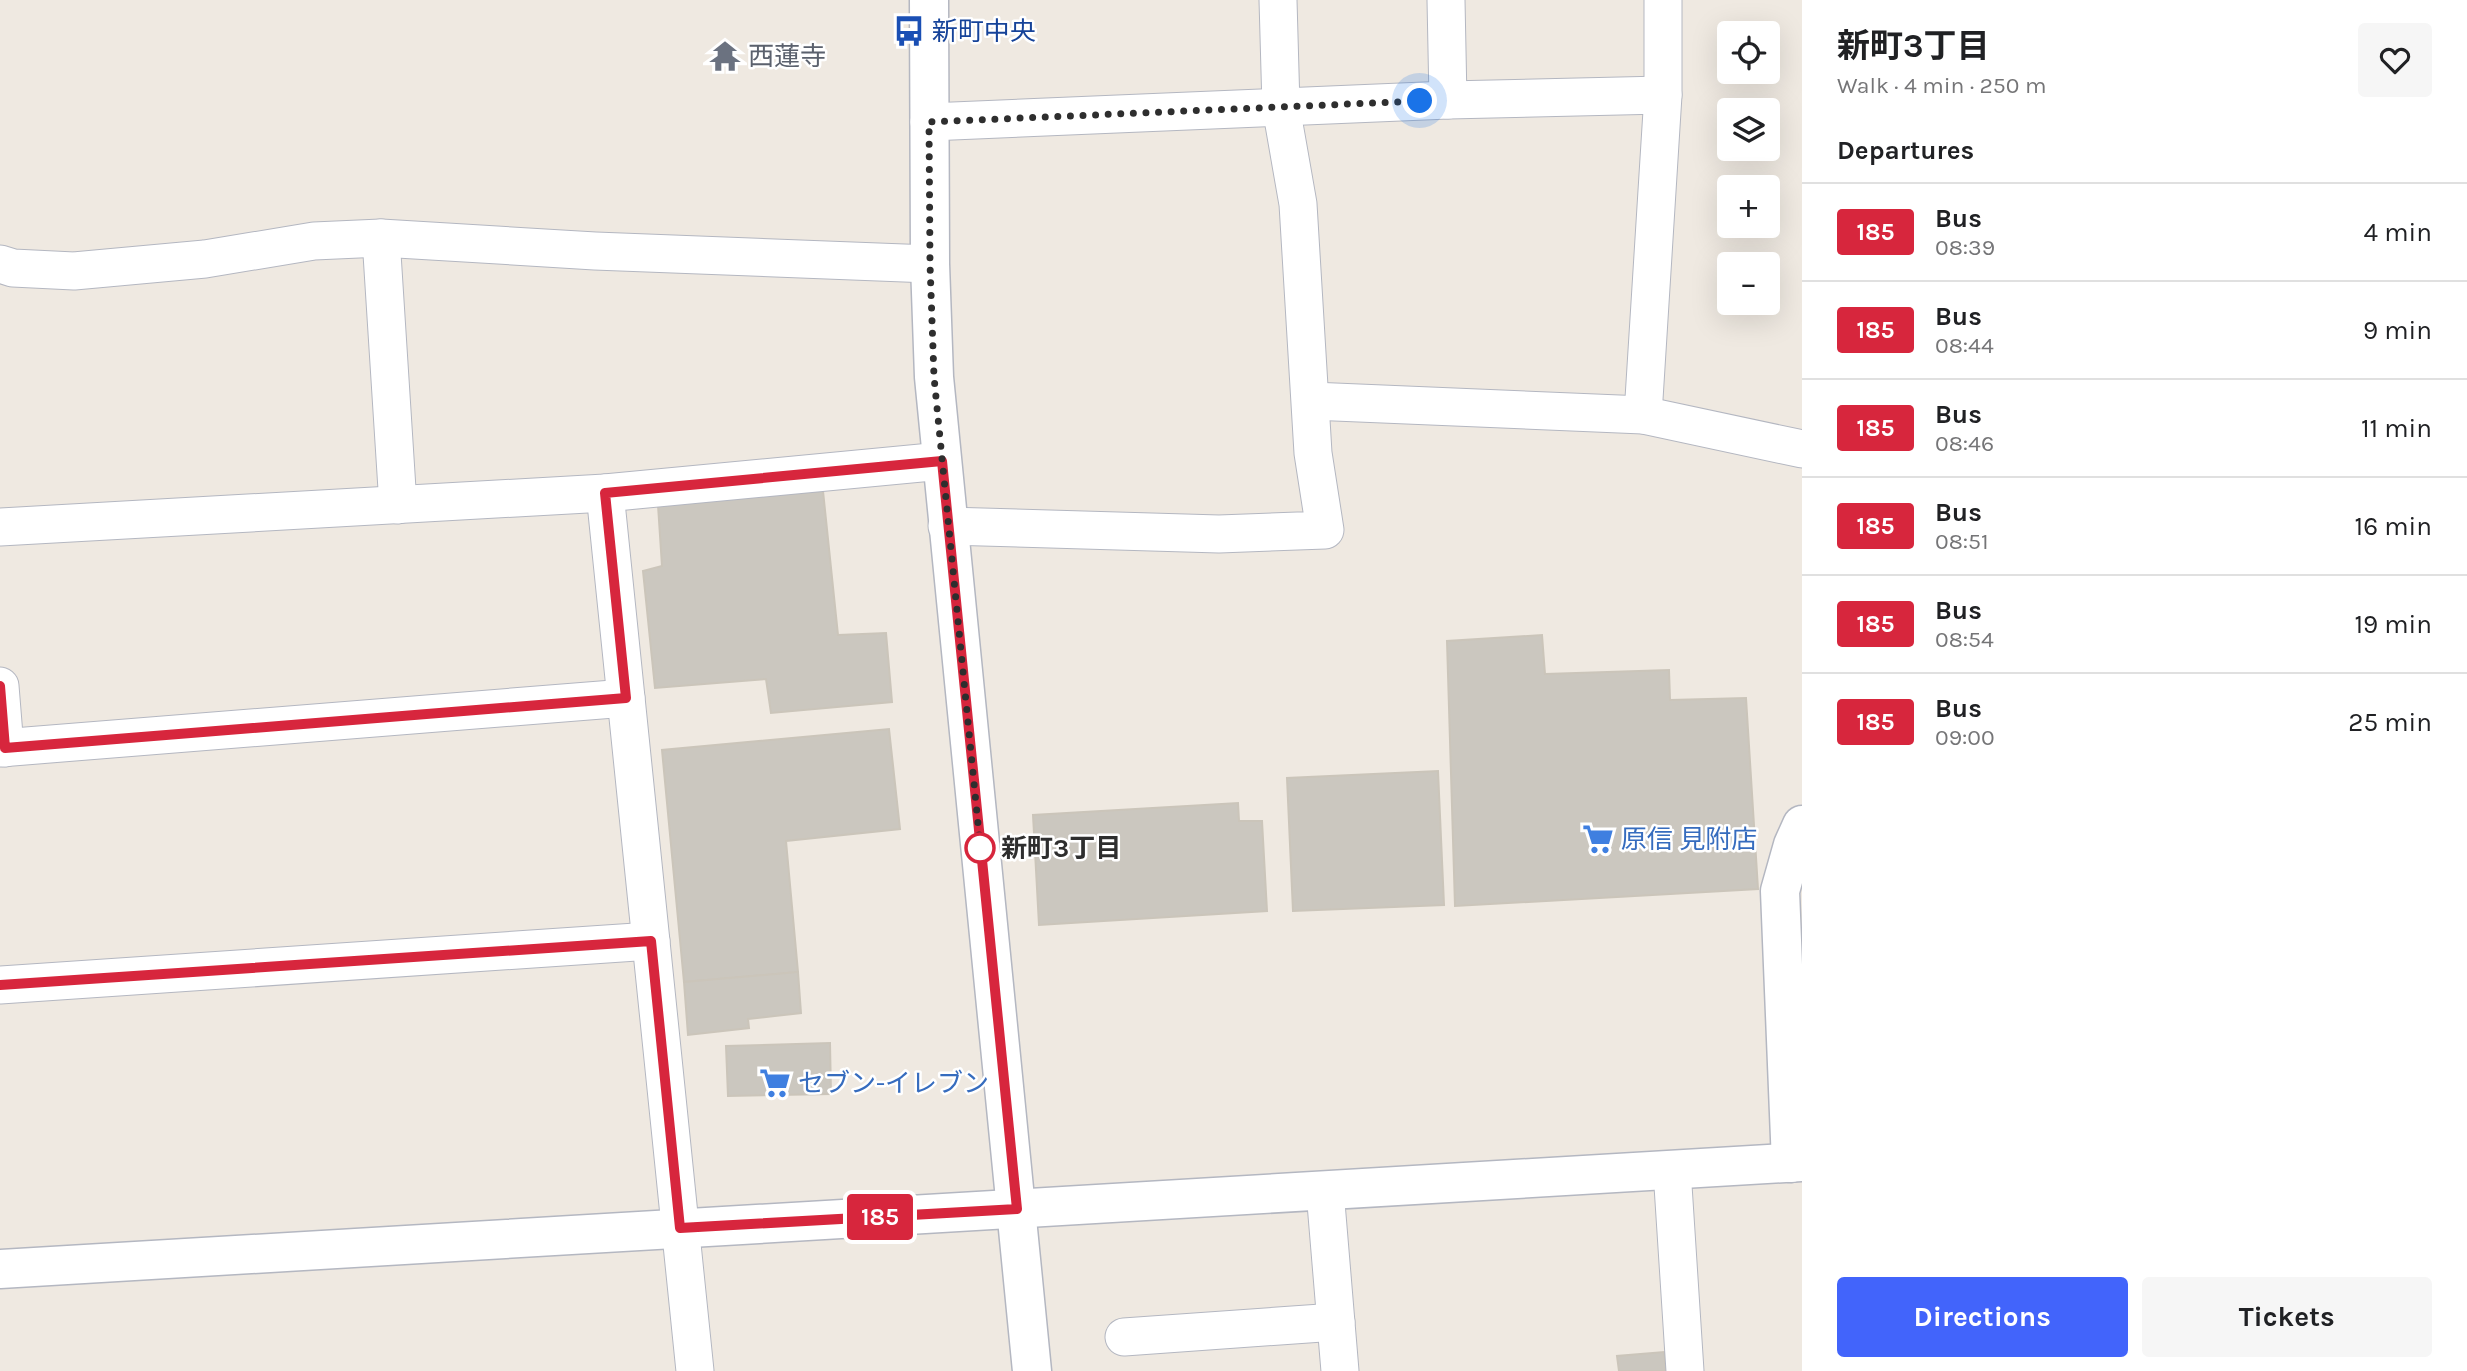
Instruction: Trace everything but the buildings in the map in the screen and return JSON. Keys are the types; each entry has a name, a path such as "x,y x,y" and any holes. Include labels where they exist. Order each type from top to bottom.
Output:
{"street":[{"path":"929,0 930,264 934,377 1032,1371"},
{"path":"947,526 1219,534 1325,530 1313,453 1298,204 1281,107 1278,0"},
{"path":"1446,0 1448,100"},
{"path":"1643,415 1663,95 1663,0"},
{"path":"929,122 1448,100 1663,95"},
{"path":"0,264 13,268 74,271 205,259 314,240 381,238 595,251 930,264"},
{"path":"381,238 398,505"},
{"path":"1311,401 1643,415 1802,449"},
{"path":"0,527 605,493 942,461"},
{"path":"605,493 695,1371"},
{"path":"0,686 2,748 626,698"},
{"path":"0,1269 1796,1162 1780,891 1793,845 1802,825"},
{"path":"0,985 651,941"},
{"path":"1672,1170 1685,1371"},
{"path":"1325,1191 1340,1371"},
{"path":"1124,1337 1336,1322"}],"bus line":[{"name":"185","path":"0,686 5,748 626,698 605,493 942,461 1017,1209 680,1228 651,941 0,985"}],"place":[{"name":"新町中央","path":"909,31"},
{"name":"西蓮寺","path":"725,56"},
{"name":"原信 見附店","path":"1598,839"},
{"name":"新町3丁目","path":"980,848"},
{"name":"セブン-イレブン","path":"775,1083"}],"route":[{"path":"980,848 981,854 934,377 929,122 1420,101"}]}
